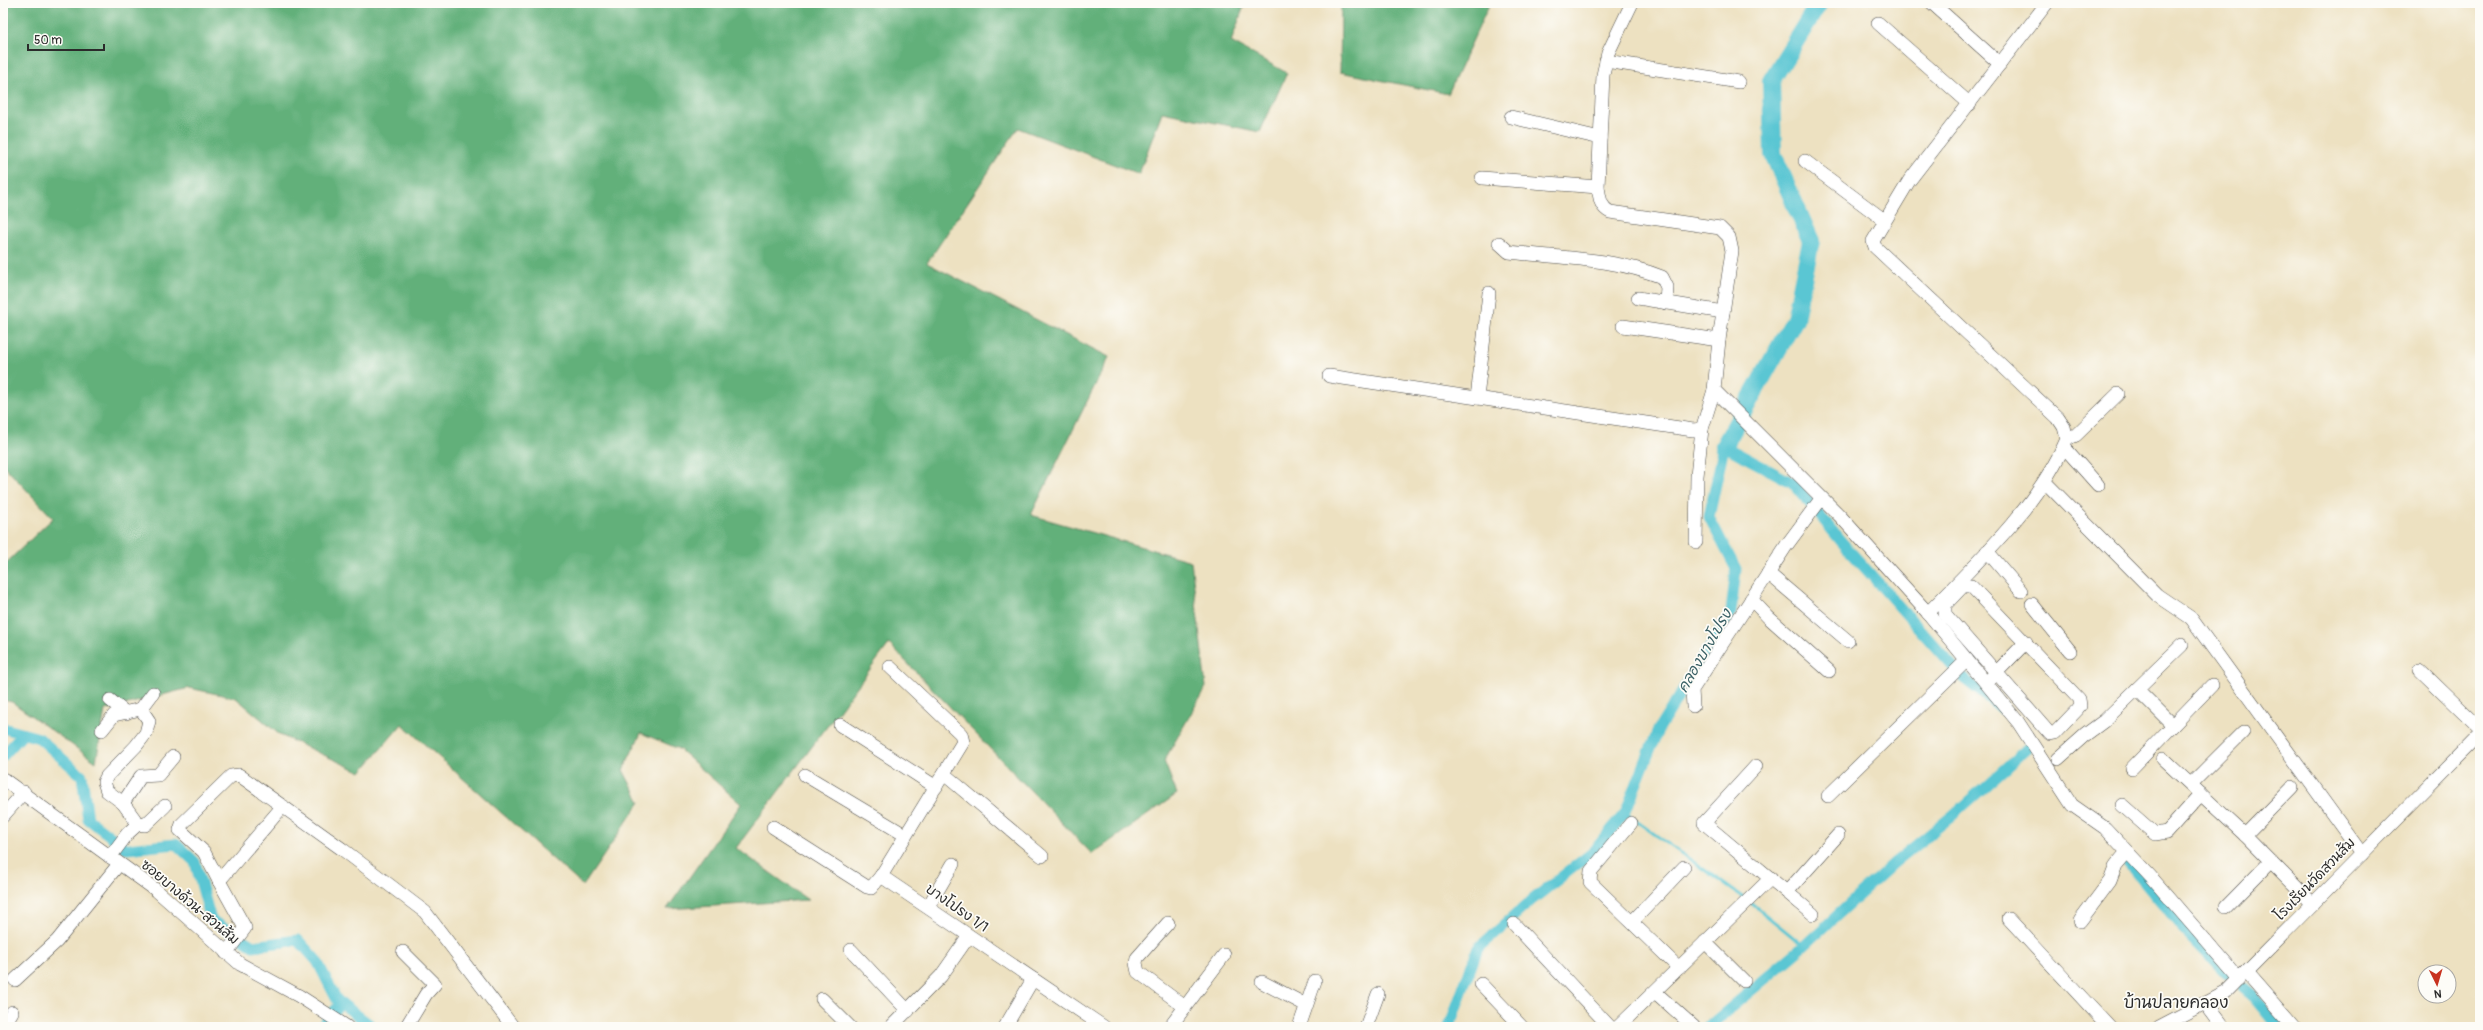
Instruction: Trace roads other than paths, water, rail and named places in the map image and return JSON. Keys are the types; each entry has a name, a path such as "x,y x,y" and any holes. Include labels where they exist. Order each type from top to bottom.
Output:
{"street":[{"path":"1632,3 1606,61 1603,75 1598,187 1600,202 1604,209 1610,212 1720,228 1729,237 1732,251 1719,340 1714,390 1702,429 1697,476 1696,542"},
{"path":"1932,3 2000,64"},
{"path":"2048,3 1970,104 1943,136 1884,220 1875,234 1873,241 1875,246 2058,418 2064,427 2066,443 2098,485"},
{"path":"1878,23 1970,104"},
{"path":"1606,61 1739,82"},
{"path":"1511,117 1600,138"},
{"path":"1804,161 1884,220"},
{"path":"1482,178 1598,187"},
{"path":"1500,243 1509,252 1557,255 1644,270 1662,277 1667,287 1666,302"},
{"path":"1477,398 1489,293"},
{"path":"1638,298 1723,312"},
{"path":"1623,326 1719,340"},
{"path":"1329,376 1693,430 1702,429"},
{"path":"1714,390 1746,421 1815,506 1840,516 1928,613 1963,663 1987,683 2053,765 2072,805 2105,828 2242,975 2294,1027"},
{"path":"1928,613 1987,551 2045,482 2066,443 2118,394"},
{"path":"2045,482 2156,595 2191,618 2362,854"},
{"path":"1693,706 1692,690 1768,573 1815,506"},
{"path":"1987,551 2021,591"},
{"path":"1768,573 1848,640"},
{"path":"1963,586 1971,586 2026,642 2079,699 2080,706 2055,733 2050,734 1996,672 1945,614 1945,605 1963,586"},
{"path":"1751,599 1768,617 1829,671"},
{"path":"2032,604 2070,651"},
{"path":"1987,683 2026,642"},
{"path":"2053,765 2085,735 2104,721 2182,644"},
{"path":"1828,796 1948,676 1963,663"},
{"path":"773,827 867,887 872,888 887,879 905,835 963,742 963,737 890,667"},
{"path":"2420,670 2480,728"},
{"path":"2132,768 2212,685"},
{"path":"2137,689 2173,725"},
{"path":"102,730 114,715 126,714 141,709 153,693"},
{"path":"110,700 126,714"},
{"path":"138,824 124,803 107,791 104,782 107,776 146,733 149,721 141,709"},
{"path":"840,725 936,787"},
{"path":"2191,784 2243,732"},
{"name":"โรงเรียนวัดสวนส้ม","path":"2159,1027 2226,992 2480,734"},
{"path":"124,803 142,776 158,775 173,757"},
{"path":"2163,758 2246,836 2313,904"},
{"path":"1756,766 1704,823 1813,914"},
{"path":"227,951 245,930 245,926 204,852 180,830 182,824 234,774 283,806 415,903 425,912 513,1027"},
{"path":"944,774 1042,856"},
{"path":"805,775 905,835"},
{"name":"ซอยบางด้วน-สวนส้ม","path":"3,779 24,792 115,857 156,890 240,964 325,1011 346,1026"},
{"path":"2246,836 2292,787"},
{"path":"3,816 24,792"},
{"path":"2122,805 2155,834 2161,835 2167,832 2201,794"},
{"path":"15,980 57,941 115,857 128,833 138,824 146,825 165,806"},
{"path":"219,881 283,806"},
{"path":"1631,823 1591,871 1589,878 1591,885 1632,922 1679,968"},
{"path":"1787,892 1838,835"},
{"path":"2080,921 2110,881 2116,865 2127,852"},
{"path":"2226,907 2270,861"},
{"path":"928,907 953,864"},
{"path":"1632,922 1684,867"},
{"path":"1618,1027 1771,878"},
{"name":"บางโปรง 1/1","path":"887,879 1033,979 1090,1023 1104,1027"},
{"path":"2009,919 2110,1027"},
{"path":"1168,923 1137,958 1136,968 1138,972 1185,1007"},
{"path":"1514,924 1610,1027"},
{"path":"891,1027 941,976 970,936"},
{"path":"1704,942 1744,981"},
{"path":"851,950 908,1011"},
{"path":"403,952 435,984 426,994 406,1027"},
{"path":"1170,1027 1224,955"},
{"path":"1005,1027 1033,979"},
{"path":"1298,1027 1315,981"},
{"path":"1262,982 1306,1005"},
{"path":"1481,984 1522,1027"},
{"path":"1655,992 1694,1027"},
{"path":"1366,1027 1378,994"},
{"path":"822,999 850,1027"},
{"path":"2205,1003 2223,1027"},
{"path":"3,1027 12,1012"}],"waterway":[{"name":"คลองบางโปรง","path":"1724,446 1795,319 1811,241 1773,154 1771,81 1819,3"},
{"name":"คลองบางโปรง","path":"1449,1027 1478,948 1532,900 1593,852 1625,813 1658,730 1731,612 1736,569 1709,517 1724,446 1793,483 1840,540 1963,678 2005,711"},
{"path":"3,728 39,738 82,776 88,819 127,849 176,844 195,862 211,920 253,946 298,940 317,961 337,1000 373,1027"},
{"path":"3,756 23,734"},
{"path":"1708,1027 1804,946 1894,863 1952,816 2032,744"},
{"path":"1625,813 1745,899"},
{"path":"2129,863 2188,934 2227,974"},
{"path":"1751,903 1804,946"},
{"path":"2243,988 2254,997 2279,1027"},
{"path":"321,1027 341,1003"}],"district":[{"name":"บ้านปลายคลอง","path":"2176,1003"}]}
